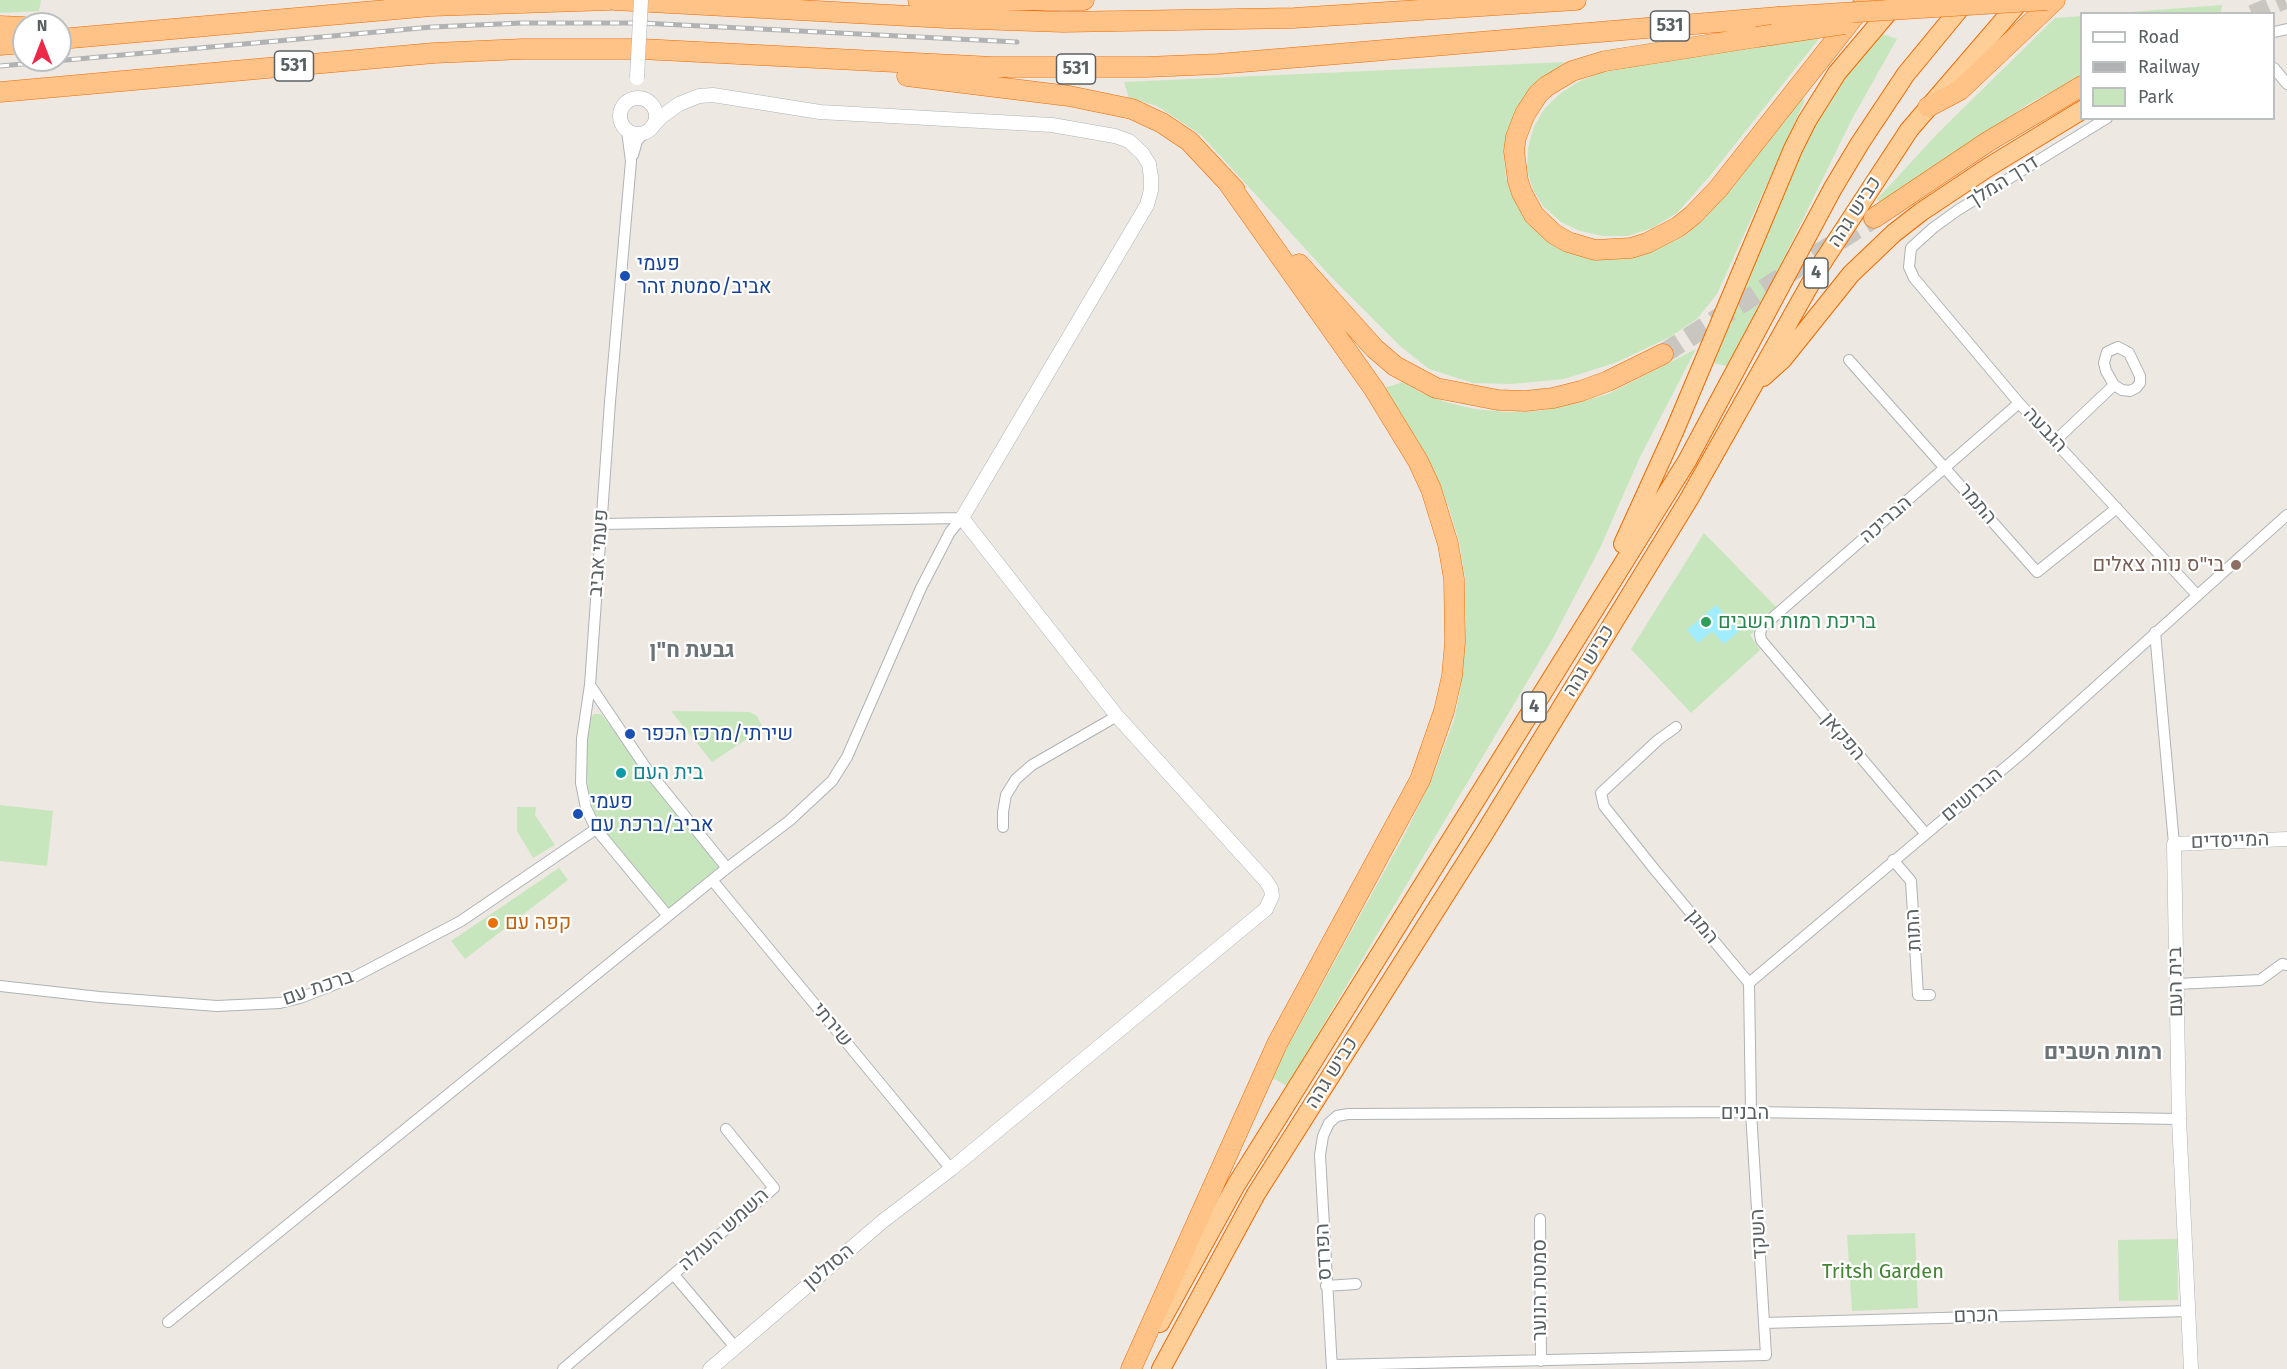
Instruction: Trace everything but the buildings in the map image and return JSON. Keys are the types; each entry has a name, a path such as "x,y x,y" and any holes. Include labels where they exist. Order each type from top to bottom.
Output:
{"highway":[{"path":"72,38 431,6 612,0 946,18 1074,22 1294,18 1576,0"},
{"path":"918,0 1084,0"},
{"path":"1867,0 1718,189 1678,227 1639,246 1595,250 1568,243 1554,234 1534,215 1518,181 1514,151 1516,137 1524,114 1538,94 1572,71 1605,61 1757,37 2018,1"},
{"path":"1560,665 1630,529 1792,149 1837,73 1899,0"},
{"name":"כביש גהה","path":"1133,1369 1236,1185 1687,461 1833,188 1860,143 1906,74 1967,0"},
{"name":"531","path":"0,92 435,54 588,48 948,66 1068,69 1218,64 1778,17 2047,0"},
{"path":"1928,107 1960,90 2055,0"},
{"name":"כביש גהה","path":"1161,1369 1256,1194 1487,828 1689,499 1828,253 1909,130 2018,1"},
{"path":"72,27 199,27"},
{"path":"588,48 916,77 1105,102 1132,109 1162,123 1190,141 1374,348 1395,366 1436,388 1498,400 1525,401 1553,398 1608,381 1663,354"},
{"path":"0,100 276,68"},
{"path":"1874,218 1999,135 2080,87"},
{"path":"1753,386 1783,359 1851,274 1894,233 1987,168 2080,111"},
{"path":"1133,1369 1277,1044 1420,780 1444,711 1452,676 1455,642 1454,579 1448,544 1431,489 1418,461 1374,389 1226,180"}],"street":[{"path":"168,1322 712,880 789,821 832,781 840,770 921,588 950,532 962,518 1147,205 1151,190 1149,164 1142,153 1129,141 1115,136 1052,125 820,112 713,95 699,96 680,104 661,117 648,130 635,134 627,131 619,117 621,108 629,99 637,78 641,0"},
{"path":"2275,69 2287,84"},
{"path":"637,78 643,95 654,107 656,116 648,130"},
{"path":"629,99 638,98 661,105 680,104"},
{"name":"דרך המלך","path":"1909,256 1911,248 1917,241 1958,210 2104,120"},
{"name":"פעמי אביב","path":"648,130 637,141 631,161 590,685 582,739 581,783 586,808 596,829 668,916"},
{"name":"פעמי אביב","path":"627,131 631,161"},
{"name":"הגבעה","path":"1909,256 1909,267 1914,278 2019,403 2197,595"},
{"name":"התמר","path":"1849,360 2037,572 2117,508"},
{"path":"2055,441 2114,385"},
{"name":"הבריכה","path":"1761,640 1762,627 2019,403"},
{"name":"הברושים","path":"1749,983 2021,754 2287,515"},
{"path":"601,524 962,518"},
{"path":"962,518 1117,716 1032,765 1016,778 1006,795 1003,827"},
{"name":"בית העם","path":"2155,632 2174,844 2179,1119 2190,1369"},
{"name":"הפקאן","path":"1761,640 1925,833"},
{"path":"590,685 646,768 727,868"},
{"name":"הסולטן","path":"710,1369 883,1221 951,1169 1266,909 1271,902 1271,889 1266,881 1117,716"},
{"name":"המגן","path":"1676,727 1658,740 1601,793 1604,806 1749,983"},
{"name":"ברכת עם","path":"0,986 120,999 217,1006 280,1003 300,998 356,976 461,921 596,829"},
{"name":"המייסדים","path":"2174,844 2287,839"},
{"name":"התות","path":"1893,860 1911,881 1918,995 1930,995"},
{"name":"שירתי","path":"712,880 951,1169"},
{"path":"2176,984 2260,980 2282,964 2287,965"},
{"path":"1749,983 1751,1112"},
{"name":"הבנים","path":"1323,1136 1329,1124 1337,1116 1348,1114 1751,1112 2179,1119"},
{"name":"השקד","path":"1541,1361 1766,1355 1751,1112"},
{"name":"השמש העולה","path":"563,1369 774,1188 726,1129"},
{"name":"הפרדס","path":"1323,1136 1320,1155 1332,1367"},
{"name":"סמטת הנוער","path":"1540,1218 1541,1361"},
{"name":"השמש העולה","path":"674,1275 735,1347"},
{"path":"1326,1286 1356,1284"},
{"name":"הכרם","path":"1764,1323 2189,1311"},
{"path":"1332,1367 1541,1361"}],"green space":[{"path":"0,0 41,0 39,11 0,13"},
{"path":"2222,5 2221,12 2129,12"},
{"path":"2080,16 2080,77 2030,103 1881,204 1877,199 1938,133 2055,18"},
{"path":"1877,32 1897,39 1852,119 1781,264 1727,366 1712,363 1765,235 1813,129 1836,86"},
{"path":"1822,35 1709,177 1677,213 1652,228 1628,236 1603,236 1580,231 1561,222 1544,207 1533,190 1527,170 1528,148 1534,126 1545,108 1561,93 1578,82 1600,73 1631,66"},
{"path":"1565,62 1537,83 1509,130 1504,156 1506,178 1523,215 1560,247 1664,245 1686,235 1742,176 1792,97 1805,100 1717,294 1697,319 1670,337 1615,363 1564,379 1512,384 1473,383 1429,369 1400,346 1333,279 1201,135 1157,106 1129,98 1124,82"},
{"path":"1696,349 1640,457 1600,548 1552,640 1287,1086 1271,1077 1406,832 1433,776 1454,720 1460,691 1466,619 1465,578 1460,545 1437,479 1418,441 1384,388 1403,382 1445,402 1475,409 1507,412 1539,411 1608,394"},
{"name":"בריכת רמות השבים","path":"1704,533 1778,609 1750,635 1760,650 1691,713 1631,649"},
{"path":"671,711 750,712 757,716 763,728 712,762"},
{"path":"594,714 601,714 719,867 667,910 601,826 589,798 586,762 587,736 589,719"},
{"path":"0,805 53,811 47,866 0,861"},
{"path":"517,807 536,807 535,815 555,845 533,858 517,831"},
{"path":"559,868 568,880 465,959 451,941"},
{"name":"Tritsh Garden","path":"1915,1233 1918,1308 1852,1311 1847,1235"},
{"path":"2177,1239 2178,1300 2119,1301 2118,1240"}],"water":[{"path":"1716,605 1739,631 1724,644 1712,631 1698,643 1687,630"}],"tunnel":[{"path":"2257,12 2285,0"},
{"path":"1663,354 1874,218"}],"railway":[{"path":"0,66 432,27 522,23 642,23 1017,42"}],"place":[{"name":"פעמי אביב/סמטת זהר","path":"625,276"},
{"name":"בי\"ס נווה צאלים","path":"2236,565"},
{"name":"בריכת רמות השבים","path":"1706,622"},
{"name":"שירתי/מרכז הכפר","path":"630,734"},
{"name":"בית העם","path":"621,773"},
{"name":"פעמי אביב/ברכת עם","path":"578,814"},
{"name":"קפה עם","path":"493,923"}],"district":[{"name":"גבעת ח\"ן","path":"692,651"},
{"name":"רמות השבים","path":"2103,1053"}]}
